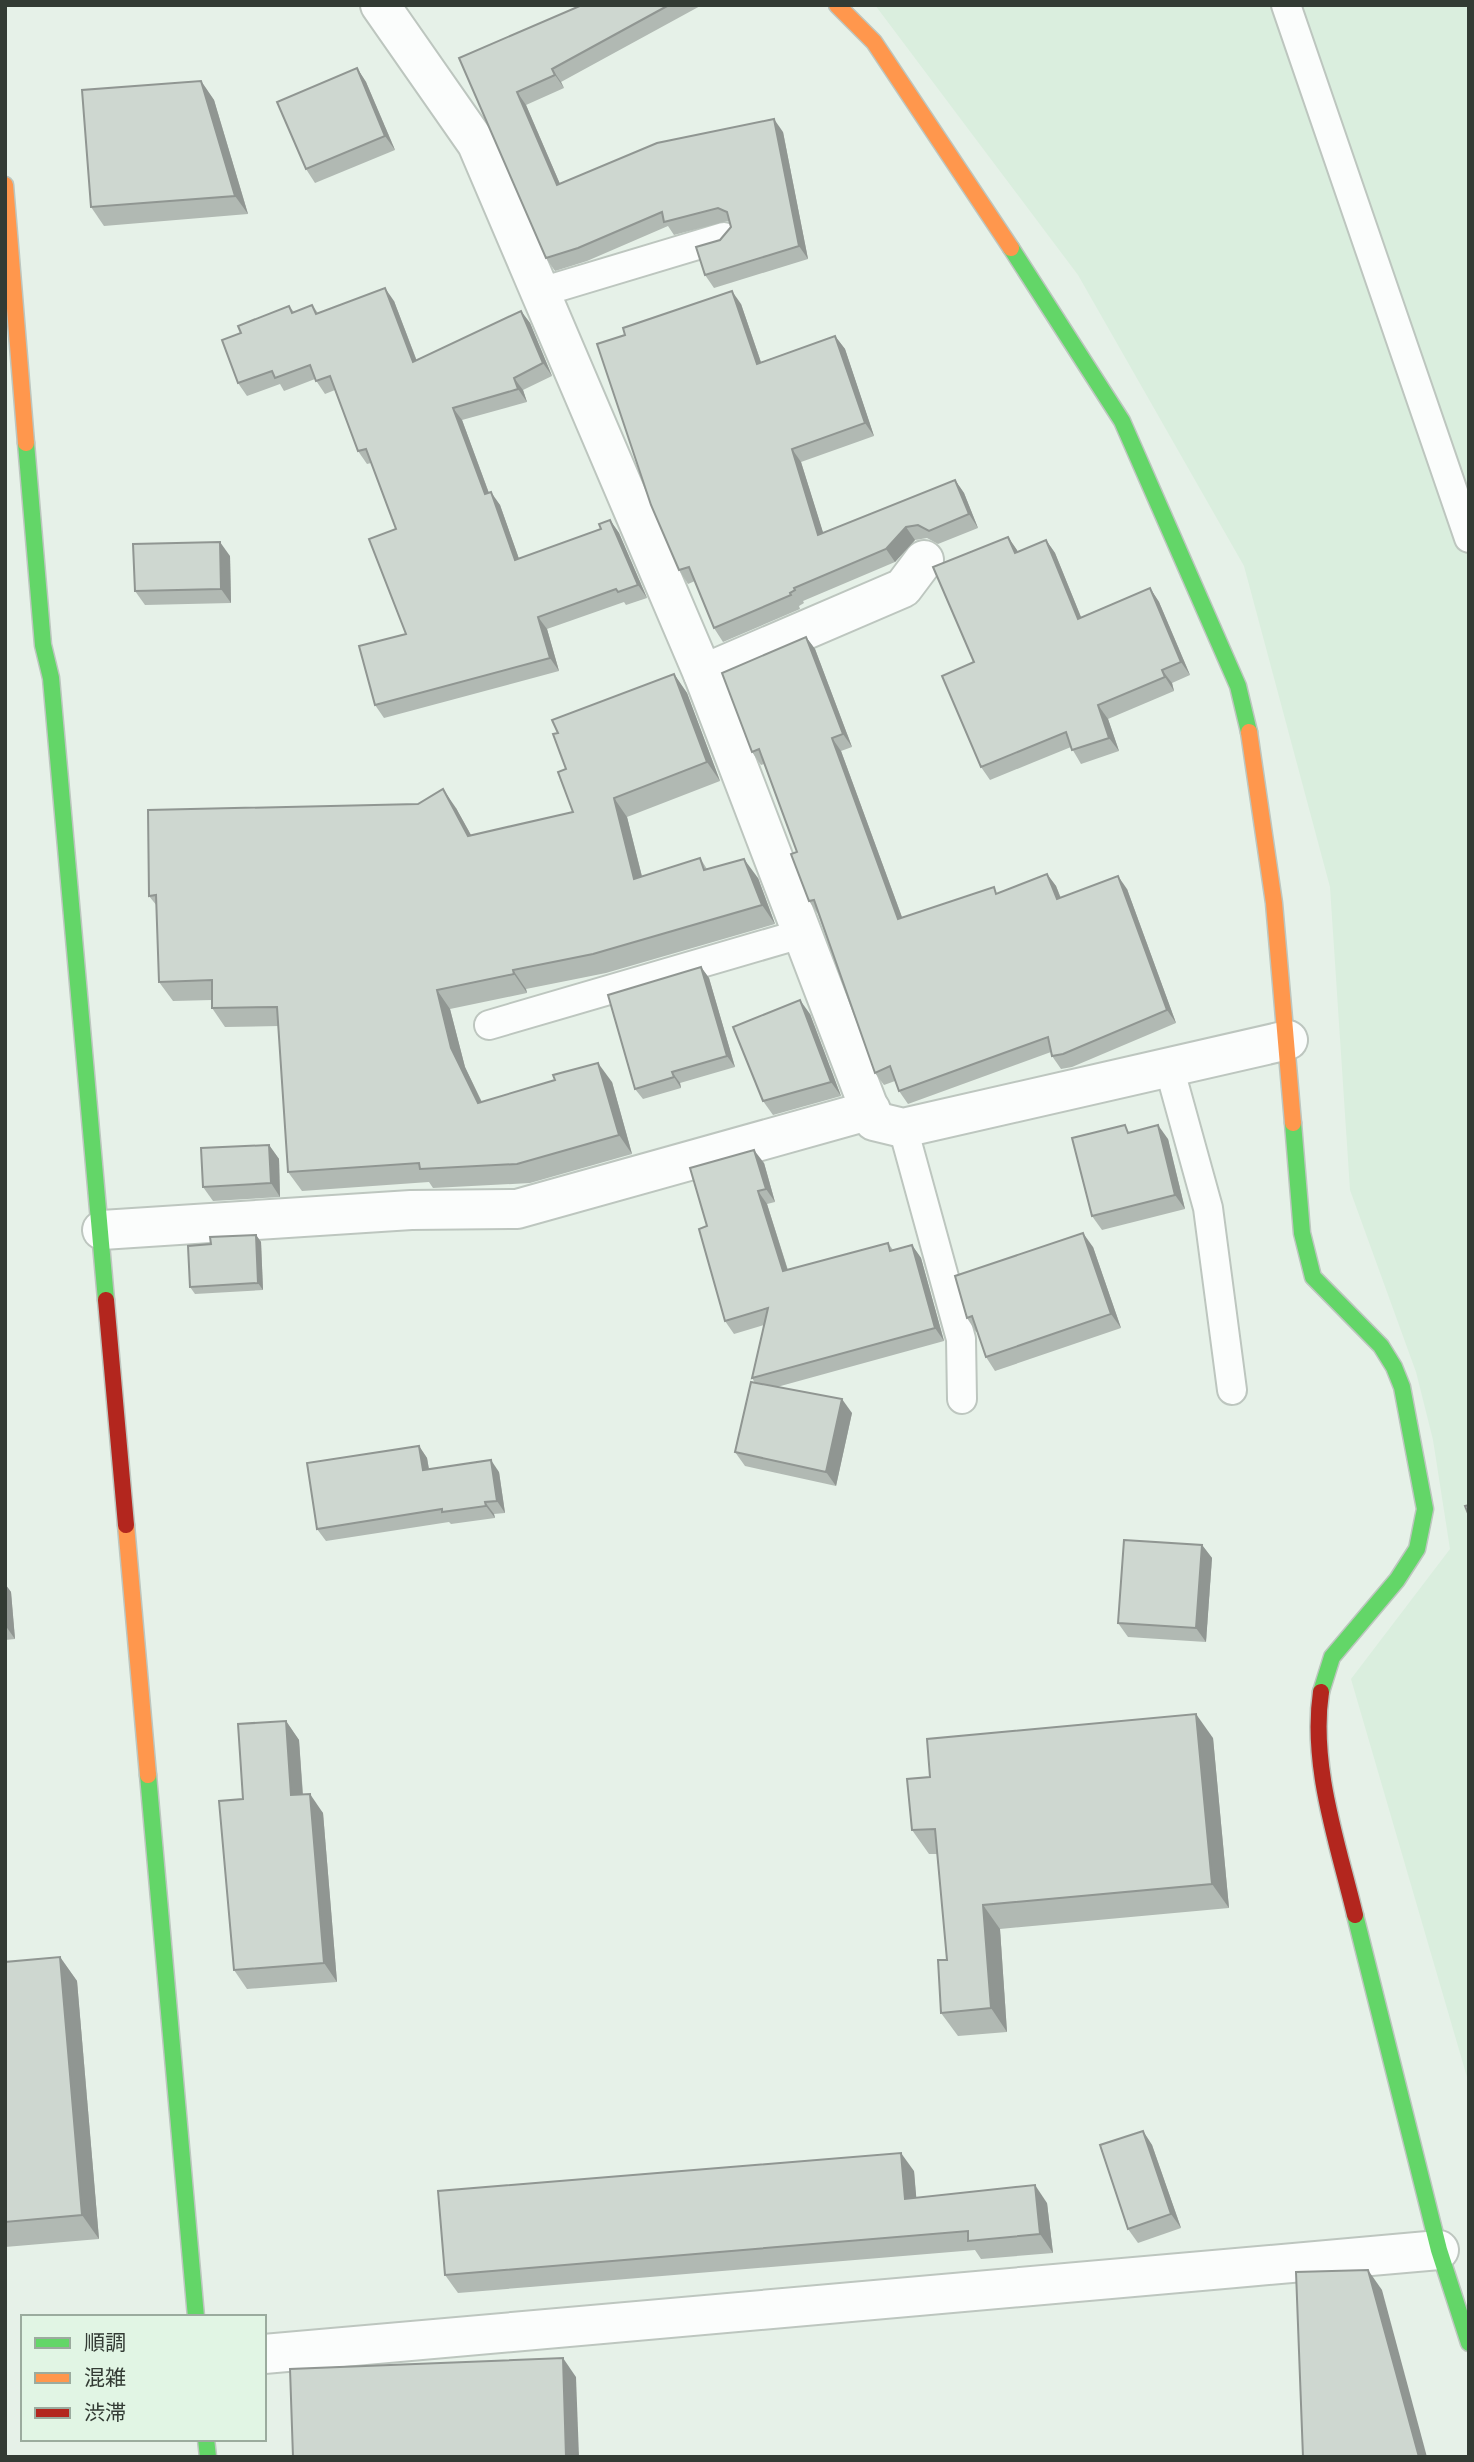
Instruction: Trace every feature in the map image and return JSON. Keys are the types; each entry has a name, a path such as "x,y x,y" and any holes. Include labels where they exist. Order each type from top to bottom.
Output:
{"street":[{"path":"380,5 477,144 704,674 804,933 887,1119"},
{"path":"837,5 874,42 922,110 1122,421 1238,686 1254,751 1288,1040 1298,1205 1313,1277 1381,1346 1394,1367 1402,1387 1425,1509 1417,1549 1396,1580 1332,1657 1322,1682 1316,1725 1332,1821 1439,2250 1469,2343"},
{"path":"5,185 43,645 51,678 102,1230 196,2315"},
{"path":"704,674 904,588 924,560"},
{"path":"102,1230 411,1210 517,1209 887,1119 1169,1068 1288,1040"},
{"path":"266,2354 1439,2250"}],"lane":[{"path":"1286,5 1469,538"},
{"path":"541,292 724,237"},
{"path":"489,1025 804,933"},
{"path":"1169,1068 1208,1208 1232,1391"},
{"path":"887,1119 961,1339 962,1399"}],"shaded area":[{"path":"875,5 1469,5 1469,2084 1351,1679 1450,1549 1433,1440 1416,1372 1350,1190 1330,887 1244,566 1078,275"}],"building":[{"path":"582,5 669,5 552,69 555,75 517,92 557,185 657,143 774,119 799,246 705,275 696,247 720,240 731,227 727,212 718,208 664,222 662,212 578,248 546,258 459,58"},
{"path":"357,68 385,136 306,169 277,102"},
{"path":"201,81 235,196 91,207 82,90"},
{"path":"385,288 413,362 521,311 543,363 514,378 518,389 453,408 485,494 491,492 515,560 601,529 599,524 610,520 638,585 618,592 616,589 538,617 550,658 375,705 359,646 406,634 369,539 396,529 366,449 358,451 330,376 316,381 310,365 275,378 272,371 238,383 222,340 241,333 238,326 289,306 292,313 312,305 316,314"},
{"path":"732,291 757,364 835,336 865,423 792,449 818,535 955,480 969,514 929,531 918,525 906,527 886,549 794,588 791,595 714,628 689,567 679,570 651,505 597,344 625,335 623,328"},
{"path":"1008,537 1015,553 1046,540 1078,619 1150,588 1181,662 1162,670 1165,677 1098,705 1109,738 1072,750 1066,732 981,767 942,676 974,662 933,567"},
{"path":"220,542 221,589 135,591 133,544"},
{"path":"806,637 843,734 832,738 898,919 994,887 996,894 1047,874 1057,899 1118,876 1167,1010 1063,1054 1052,1056 1048,1037 899,1091 890,1066 875,1073 814,900 809,901 791,854 797,852 759,749 752,752 722,673"},
{"path":"674,674 707,762 614,798 634,879 700,858 704,870 744,859 762,905 593,954 513,970 514,974 437,990 451,1048 478,1103 555,1080 553,1075 598,1063 619,1135 517,1164 420,1169 419,1163 288,1172 277,1007 212,1008 212,980 159,982 156,895 149,896 148,810 418,804 443,789 468,836 573,812 558,772 566,769 553,734 558,733 552,720"},
{"path":"701,967 727,1056 672,1072 674,1077 635,1089 608,995"},
{"path":"800,1000 831,1082 763,1101 733,1027"},
{"path":"1125,1125 1128,1133 1158,1125 1175,1195 1092,1216 1072,1138"},
{"path":"269,1145 271,1183 203,1187 201,1148"},
{"path":"754,1150 766,1189 758,1191 783,1271 888,1243 890,1251 912,1245 935,1328 752,1378 768,1308 725,1321 699,1229 707,1226 690,1168"},
{"path":"1083,1233 1111,1314 986,1357 972,1316 967,1318 955,1276"},
{"path":"256,1235 258,1283 190,1287 188,1246 211,1244 210,1237"},
{"path":"751,1382 842,1399 826,1472 735,1452"},
{"path":"419,1446 423,1470 491,1460 497,1501 485,1502 486,1506 442,1512 442,1509 317,1529 307,1463"},
{"path":"1124,1540 1202,1545 1196,1628 1118,1623"},
{"path":"1196,1714 1212,1884 983,1905 991,2008 941,2013 938,1960 947,1960 935,1829 912,1830 907,1779 930,1777 927,1739"},
{"path":"286,1721 291,1795 310,1794 324,1963 234,1970 219,1801 243,1799 238,1724"},
{"path":"60,1957 82,2215 5,2222 5,1962"},
{"path":"1143,2131 1171,2214 1128,2229 1100,2145"},
{"path":"901,2153 905,2199 1035,2185 1040,2234 968,2241 968,2231 445,2275 438,2191"},
{"path":"1368,2270 1419,2457 1303,2457 1296,2272"},
{"path":"563,2358 566,2457 293,2457 290,2369"}],"traffic: fast":[{"path":"1011,248 1122,421 1238,686 1249,732"},
{"path":"26,443 43,645 51,678 106,1300"},
{"path":"1293,1123 1302,1233 1313,1277 1381,1346 1394,1367 1402,1387 1425,1509 1417,1549 1397,1580 1332,1657 1321,1692"},
{"path":"148,1775 196,2315"},
{"path":"1355,1915 1439,2250 1469,2343"},
{"path":"206,2441 208,2457"}],"traffic: slow":[{"path":"837,5 874,42 1011,248"},
{"path":"5,185 26,443"},
{"path":"1249,732 1274,903 1293,1123"},
{"path":"126,1525 148,1775"}],"traffic: jam":[{"path":"106,1300 126,1525"},
{"path":"1321,1692 1319,1748 1322,1776 1355,1915"}]}
